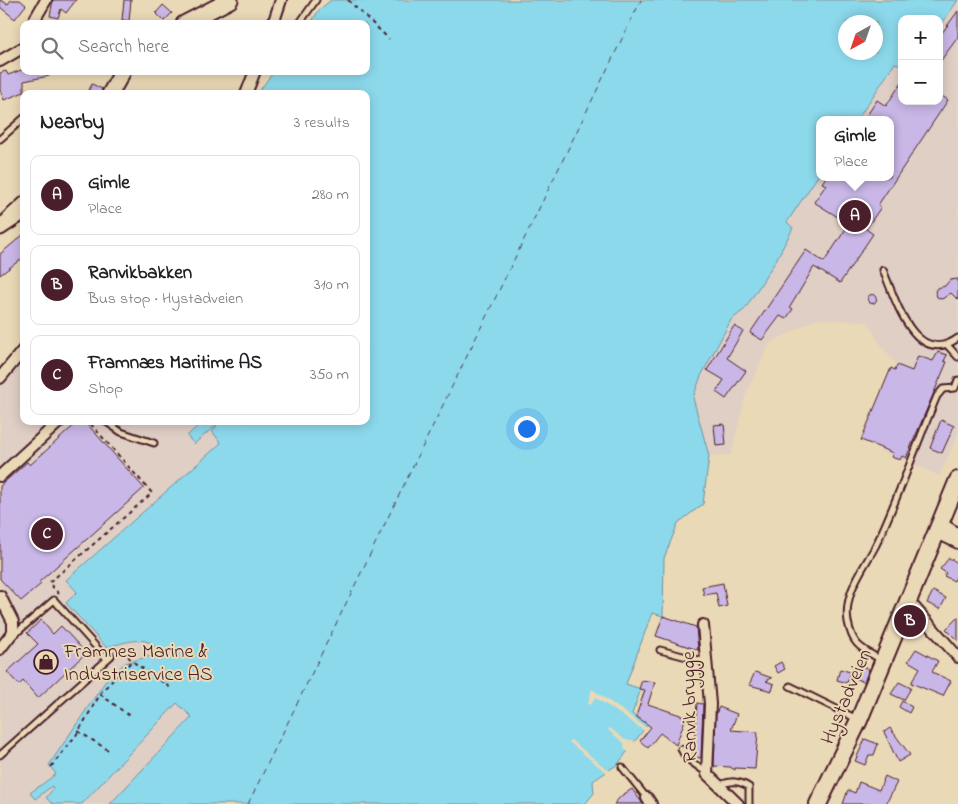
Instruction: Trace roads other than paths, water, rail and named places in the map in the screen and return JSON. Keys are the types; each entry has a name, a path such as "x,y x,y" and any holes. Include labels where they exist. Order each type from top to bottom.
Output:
{"main road":[{"path":"192,20 230,0"},
{"path":"112,90 121,75"},
{"path":"2,225 20,214"},
{"name":"Hystadveien","path":"818,804 859,720 958,480"}],"street":[{"path":"34,20 46,0"},
{"path":"274,20 282,0"},
{"path":"0,61 20,50"},
{"path":"248,90 253,75"},
{"path":"0,378 20,354"},
{"path":"0,476 56,425"},
{"path":"939,528 958,534"},
{"path":"939,528 958,543"},
{"path":"0,596 13,622 11,638 0,648"},
{"path":"908,603 916,608 958,657"},
{"name":"Ranvik brygge","path":"702,626 710,704 707,774 738,804"}],"lane":[{"path":"302,20 316,0"},
{"path":"0,139 20,122"},
{"path":"2,225 3,217 20,202"},
{"path":"883,270 910,329 928,345 947,345 958,338"},
{"path":"947,345 958,357"},
{"path":"884,662 858,647 848,621 850,598 858,575 876,545 936,396 943,389 956,389 958,380"},
{"path":"111,425 121,432 154,443"},
{"path":"0,756 109,658 54,600 11,638"},
{"path":"660,650 706,663"},
{"path":"790,686 859,720"},
{"path":"681,749 686,758 707,774"},
{"path":"622,767 649,801"},
{"path":"720,785 730,781 740,782 748,787 749,804"}],"water":[{"path":"331,0 958,0 943,22 943,15 898,15 898,64 895,63 860,116 816,116 816,179 787,222 793,228 775,262 745,309 731,320 701,376 693,398 709,456 703,504 678,523 664,558 663,616 652,613 626,684 641,689 632,714 647,725 618,764 593,781 594,793 585,804 110,804 192,717 177,703 82,804 53,804 46,798 53,789 52,786 35,799 30,793 56,774 49,765 107,679 125,663 151,656 157,649 153,644 141,641 106,647 66,603 77,592 66,580 221,443 212,431 216,425 370,425 370,90 260,90 271,75 370,75 370,20 313,20 319,10"},
{"path":"199,425 216,425 194,444 187,436"}],"place":[{"name":"Gimle","path":"855,216"},
{"name":"Framnæs Maritime AS","path":"47,534"},
{"name":"Ranvikbakken","path":"910,621"},
{"name":"Framnes Marine & Industriservice AS","path":"46,662"}]}
